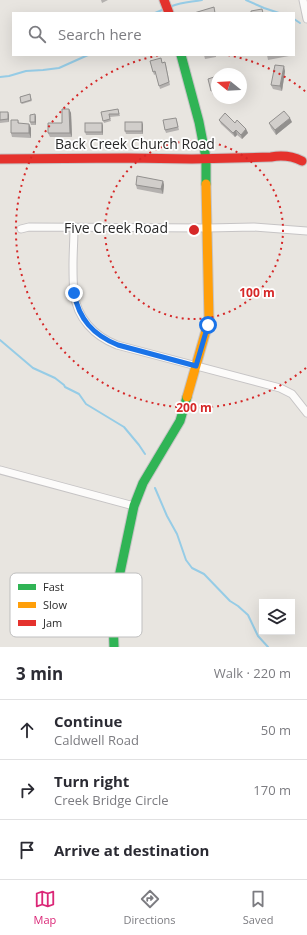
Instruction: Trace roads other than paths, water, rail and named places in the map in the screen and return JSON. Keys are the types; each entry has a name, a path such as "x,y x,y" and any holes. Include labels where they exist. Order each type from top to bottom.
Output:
{"street":[{"path":"164,0 169,12"},
{"path":"303,0 307,19"},
{"path":"120,573 134,506 138,494 180,421 208,325 206,158 199,122 181,56"},
{"name":"Back Creek Church Road","path":"0,159 271,158 277,162 305,160"},
{"name":"Five Creek Road","path":"21,229 29,227 273,228 307,231"},
{"path":"74,227 74,293 79,312 90,328 95,332 106,340 118,345 284,390 296,398 307,413"},
{"path":"0,470 134,506"},
{"path":"113,637 114,647"}],"waterway":[{"path":"172,6 202,0"},
{"path":"246,0 276,12"},
{"path":"157,12 162,10"},
{"path":"295,20 300,23"},
{"path":"0,77 26,71 59,68 86,56"},
{"path":"0,340 33,368 55,378 65,387 79,394 86,404 124,427 145,454"},
{"path":"155,488 167,516 177,534 186,560 192,568 204,574 230,601 248,615 258,636 268,647"}]}
